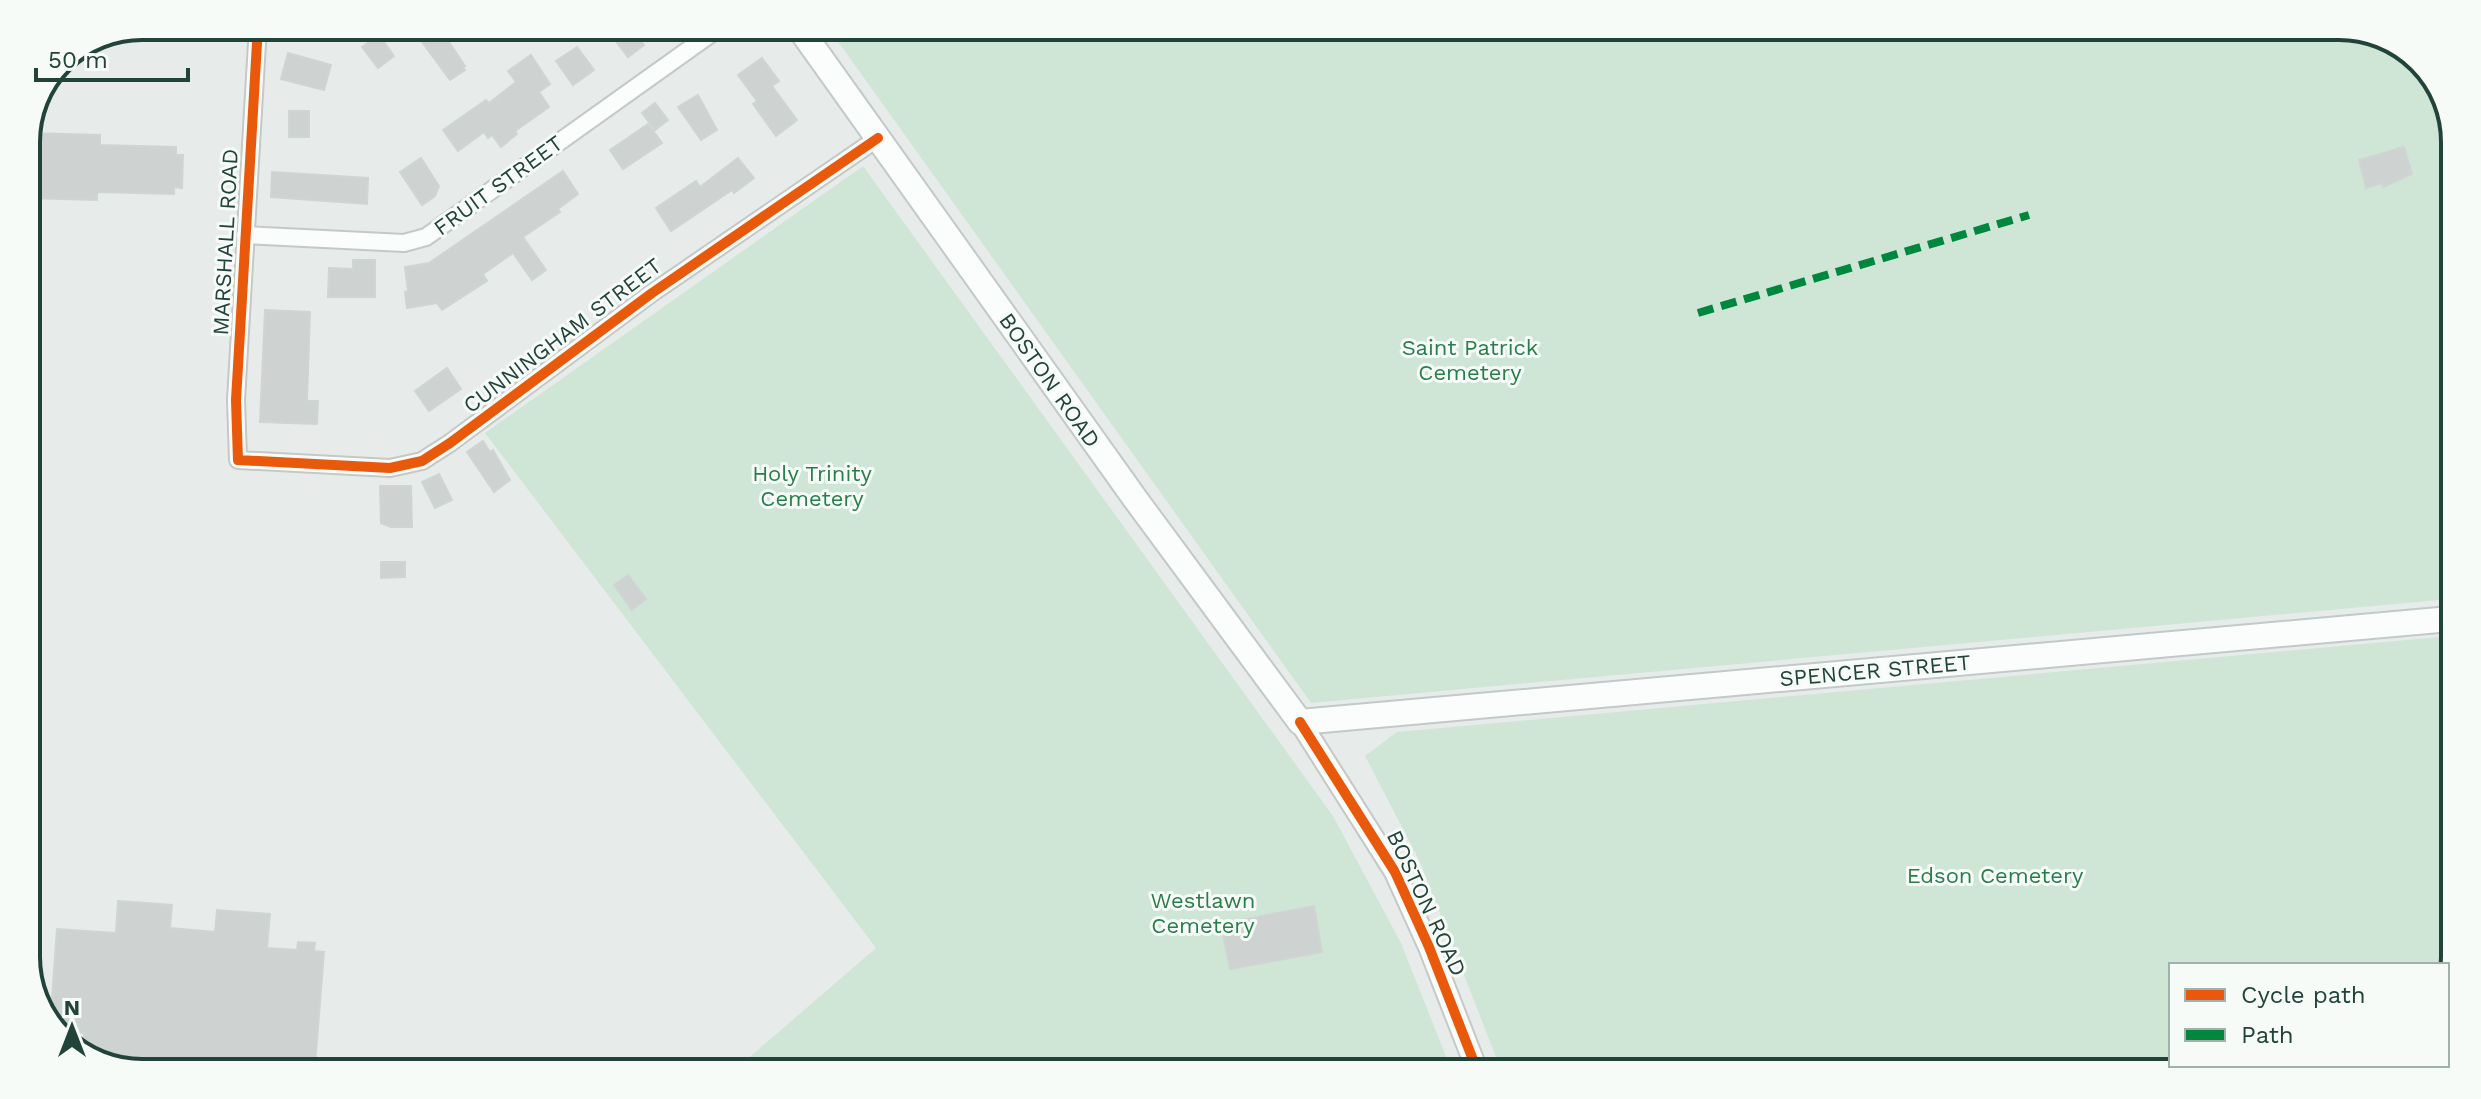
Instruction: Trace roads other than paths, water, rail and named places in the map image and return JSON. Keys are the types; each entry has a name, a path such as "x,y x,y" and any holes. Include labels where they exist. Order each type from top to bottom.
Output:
{"main road":[{"name":"BOSTON ROAD","path":"808,40 1136,500 1300,722"},
{"name":"SPENCER STREET","path":"1300,722 2441,620"}],"street":[{"name":"MARSHALL ROAD","path":"238,460 236,400 257,40"},
{"name":"FRUIT STREET","path":"245,235 404,243 426,237 702,40"},
{"name":"CUNNINGHAM STREET","path":"238,460 390,468 422,461 652,293 878,138"},
{"name":"BOSTON ROAD","path":"1300,722 1395,872 1429,947 1473,1059"}],"park label":[{"name":"Saint Patrick Cemetery","path":"1470,360"},
{"name":"Holy Trinity Cemetery","path":"812,486"},
{"name":"Edson Cemetery","path":"1995,875"},
{"name":"Westlawn Cemetery","path":"1203,912"}]}
